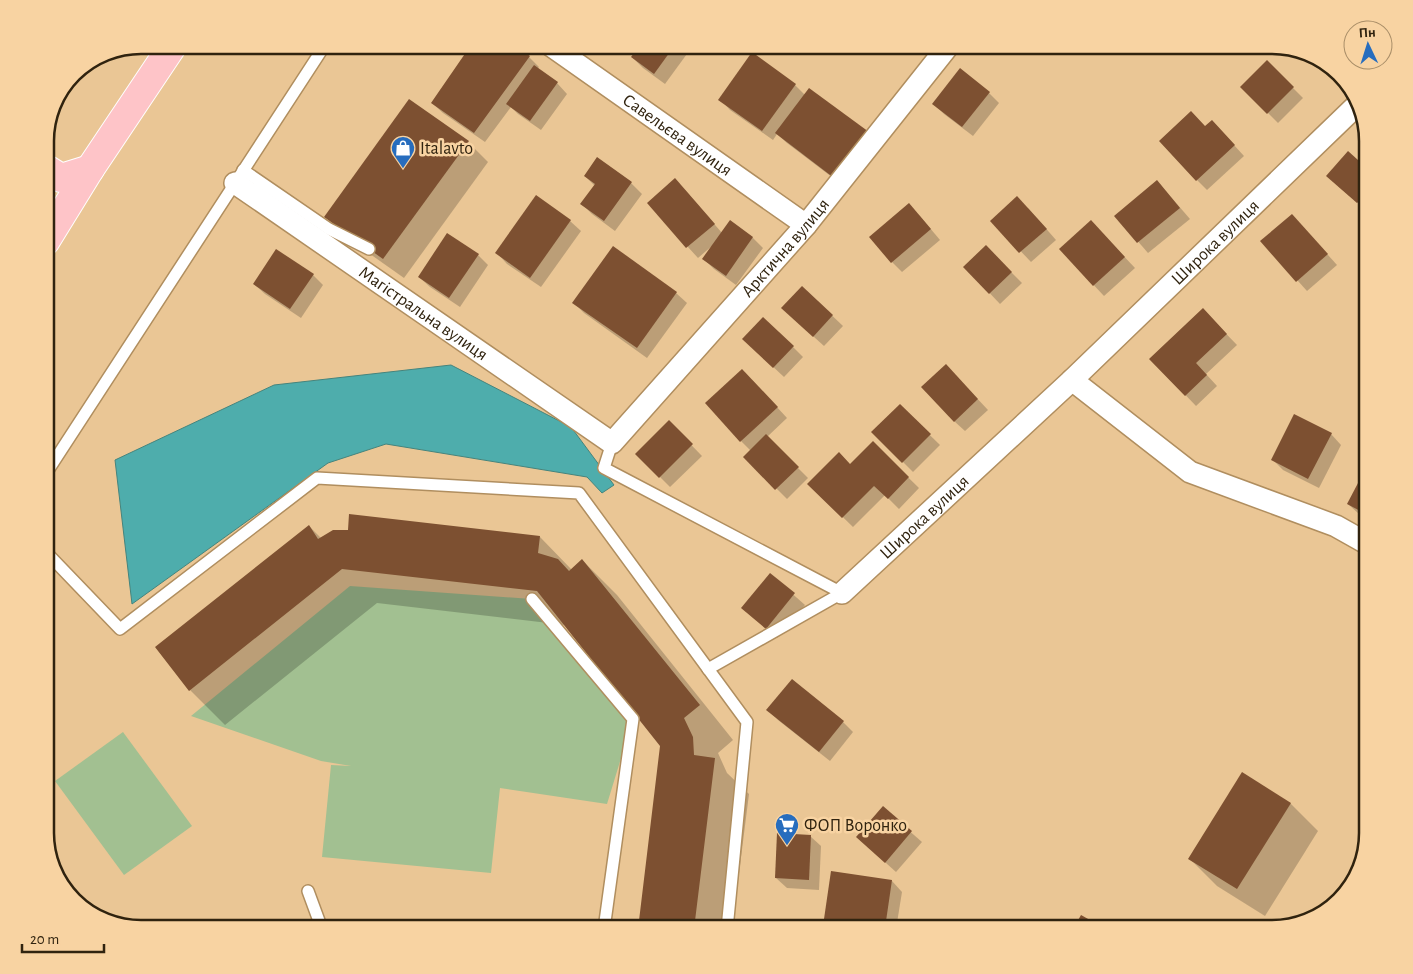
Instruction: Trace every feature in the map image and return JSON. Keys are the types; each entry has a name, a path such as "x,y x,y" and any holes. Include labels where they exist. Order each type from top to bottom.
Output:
{"main road":[{"path":"54,227 90,169 167,54"},
{"path":"54,174 61,178 90,169"}],"street":[{"name":"Савельєва вулиця","path":"563,54 806,225"},
{"name":"Арктична вулиця","path":"612,443 806,225 942,54"},
{"name":"Широка вулиця","path":"842,593 1072,380 1353,108"},
{"name":"Магістральна вулиця","path":"239,176 612,443"},
{"path":"1072,380 1190,472 1336,526 1359,539"}],"lane":[{"path":"54,461 319,54"},
{"path":"239,176 329,229 370,249"},
{"path":"612,443 604,468 842,593"},
{"path":"54,560 120,629 317,478 579,493 747,722 728,920"},
{"path":"708,669 842,593"},
{"path":"532,599 633,719 605,920"},
{"path":"308,891 319,920"}],"green space":[{"path":"350,586 532,599 633,719 607,804 500,788 491,873 322,857 331,765 351,766 321,761 191,716"},
{"path":"123,732 192,826 124,875 55,781"}],"water":[{"path":"451,365 571,427 614,485 602,493 587,477 386,444 328,463 132,604 115,460 274,385"}],"building":[{"path":"465,54 527,54 530,56 474,133 431,103"},
{"path":"633,54 668,54 654,74 631,57"},
{"path":"751,54 755,54 796,84 762,131 718,100"},
{"path":"1267,60 1294,87 1267,114 1240,87"},
{"path":"534,65 558,82 530,121 506,104"},
{"path":"960,68 990,92 962,127 932,104"},
{"path":"809,88 869,132 834,178 775,133"},
{"name":"Italavto","path":"409,99 469,141 383,259 324,217"},
{"path":"1191,111 1205,126 1212,120 1235,145 1196,181 1159,141"},
{"path":"1348,151 1359,161 1359,201 1357,203 1326,176"},
{"path":"597,157 632,182 604,221 580,204 595,184 584,176"},
{"path":"675,178 715,224 686,248 647,203"},
{"path":"1157,180 1180,208 1137,243 1114,216"},
{"path":"536,195 571,220 530,278 495,253"},
{"path":"1017,196 1047,229 1019,253 990,221"},
{"path":"909,203 931,229 891,263 869,237"},
{"path":"1292,214 1328,254 1296,282 1260,241"},
{"path":"730,220 753,237 726,276 702,259"},
{"path":"1091,220 1125,257 1093,286 1059,249"},
{"path":"447,233 479,254 449,298 418,277"},
{"path":"986,245 1012,272 989,294 963,267"},
{"path":"613,246 677,292 637,348 572,303"},
{"path":"276,249 314,274 290,309 253,284"},
{"path":"802,286 833,315 813,337 781,308"},
{"path":"1203,308 1227,334 1196,363 1207,375 1185,396 1149,359"},
{"path":"763,317 794,346 773,368 742,339"},
{"path":"946,364 978,399 954,422 921,387"},
{"path":"742,369 778,407 740,442 705,403"},
{"path":"900,404 931,434 902,463 871,432"},
{"path":"1294,414 1332,433 1308,479 1271,460"},
{"path":"669,420 693,444 659,478 635,454"},
{"path":"766,434 799,467 775,490 743,457"},
{"path":"873,441 909,477 888,499 874,486 842,518 807,484 839,452 850,464"},
{"path":"1359,481 1359,510 1347,504"},
{"path":"349,514 540,536 538,553 558,559 569,571 582,559 700,705 684,718 693,737 694,755 715,758 695,920 639,920 660,746 537,591 342,569 189,691 155,647 309,525 318,539 333,530 348,530"},
{"path":"770,573 795,593 766,629 741,608"},
{"path":"792,679 844,721 819,752 766,710"},
{"path":"1242,772 1291,803 1237,889 1188,859"},
{"path":"883,806 912,831 885,863 856,837"},
{"path":"777,833 811,835 809,880 775,878"},
{"path":"831,871 892,880 886,920 824,919"},
{"path":"1081,915 1090,920 1078,920"}],"place":[{"name":"Italavto","path":"403,169"},
{"name":"ФОП Воронко","path":"787,846"}]}
